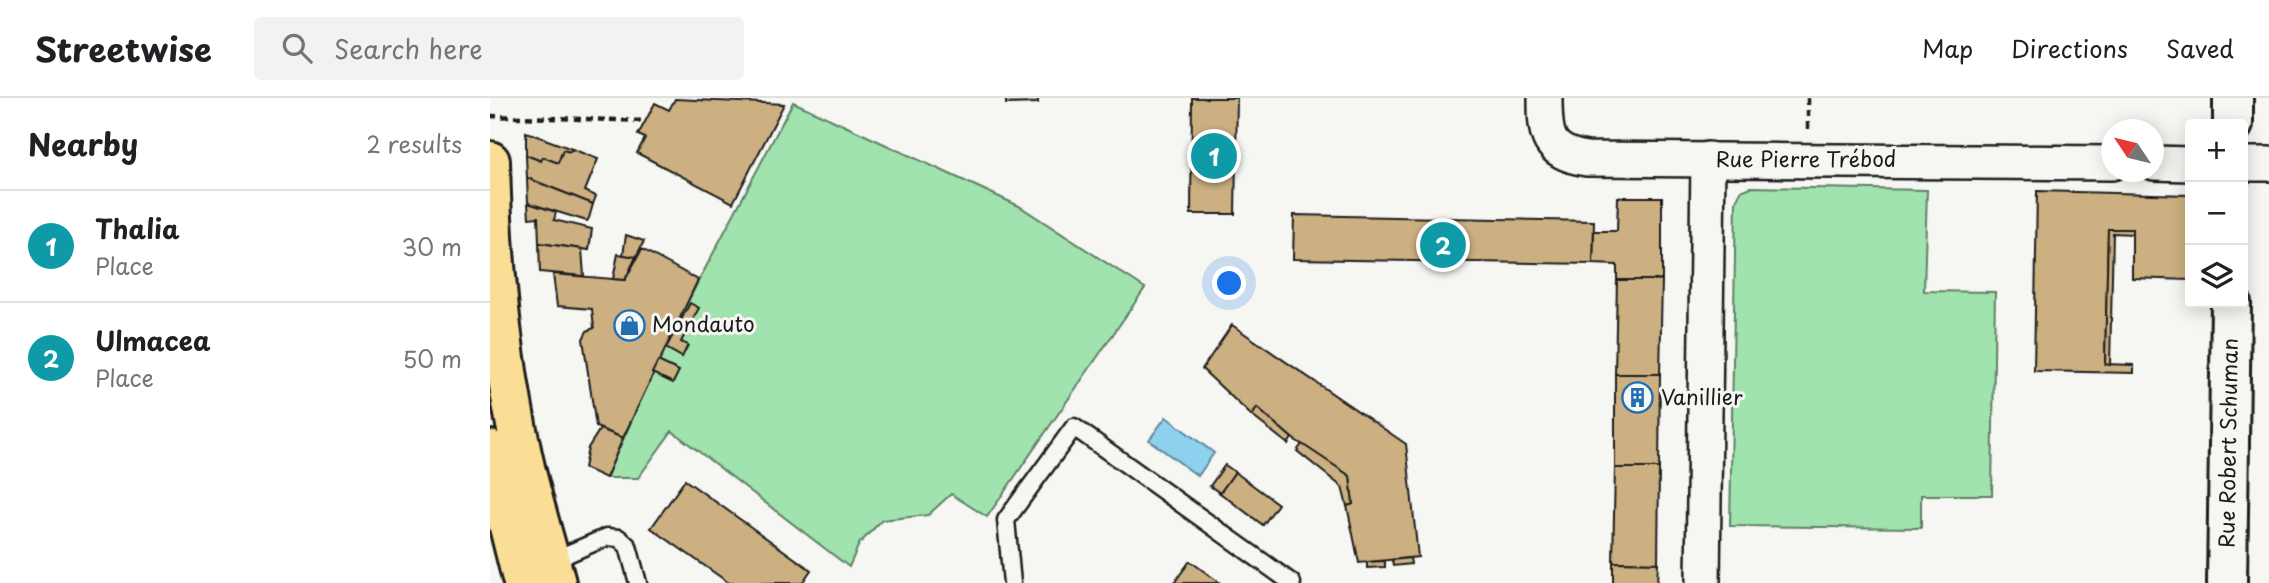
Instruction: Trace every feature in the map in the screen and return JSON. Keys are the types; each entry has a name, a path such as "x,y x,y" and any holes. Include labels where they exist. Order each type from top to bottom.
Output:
{"main road":[{"path":"490,161 493,247 506,368 543,576"},
{"path":"490,450 543,576"}],"street":[{"name":"Rue Pierre Trébod","path":"1545,98 1545,126 1551,143 1565,156 1587,159 2101,163"},
{"path":"2233,98 2233,119"},
{"path":"1703,583 1708,159"},
{"path":"2164,163 2185,164"},
{"path":"2248,164 2269,164"},
{"name":"Rue Robert Schuman","path":"2227,583 2231,308"}],"lane":[{"path":"1012,583 1006,520 1074,427 1292,583"},
{"path":"543,576 607,537 619,538 628,546 638,583"}],"path":[{"path":"490,116 645,121"}],"green space":[{"path":"793,102 1019,206 1145,288 987,517 951,494 928,515 882,520 859,544 849,567 672,431 638,478 606,478 668,339"},
{"path":"1751,187 1927,190 1924,291 1995,292 1992,495 1921,495 1921,528 1730,526 1736,201 1741,191"}],"water":[{"path":"1166,417 1214,453 1198,476 1149,440"}],"building":[{"path":"1006,98 1038,98 1038,103 1006,104"},
{"path":"1192,98 1237,98 1235,214 1191,214"},
{"path":"675,99 784,104 733,203 637,153 645,138 638,135 655,103 669,110"},
{"path":"526,132 572,149 570,152 563,150 558,163 543,157 541,161 526,155"},
{"path":"572,149 598,159 585,191 596,196 593,204 527,178 526,155 541,161 543,157 558,163 563,150 570,152"},
{"path":"527,178 593,204 587,221 528,203"},
{"path":"2037,191 2185,195 2185,280 2132,278 2132,229 2108,229 2105,364 2134,365 2134,373 2034,371"},
{"path":"1618,197 1662,197 1662,280 1617,280 1617,265 1593,264 1594,231 1617,231"},
{"path":"528,203 556,212 554,220 592,229 589,250 539,243 538,217 529,218"},
{"path":"1294,215 1594,221 1593,264 1293,259"},
{"path":"2108,229 2132,229 2132,234 2113,233 2110,365 2105,364"},
{"path":"626,235 644,241 636,257 623,255"},
{"path":"539,243 582,249 584,276 540,272"},
{"path":"642,249 698,280 623,438 596,427 583,339 587,331 594,328 592,309 557,306 553,274 625,280"},
{"path":"618,254 636,257 625,280 613,279"},
{"path":"1617,280 1662,280 1660,374 1615,374"},
{"path":"690,303 699,308 681,342 688,345 682,357 666,348"},
{"path":"1232,325 1406,444 1418,557 1359,563 1347,506 1353,504 1350,476 1292,438 1257,408 1252,416 1202,369"},
{"path":"658,361 679,371 673,383 652,373"},
{"name":"Vanillier","path":"1615,374 1660,374 1659,468 1615,468"},
{"path":"1257,408 1292,438 1288,444 1252,416"},
{"path":"600,429 623,438 606,478 584,468 588,448"},
{"path":"1302,444 1350,476 1353,504 1347,506 1342,487 1297,451"},
{"path":"1225,465 1235,472 1220,493 1210,486"},
{"path":"1615,468 1659,468 1658,563 1613,562"},
{"path":"1235,472 1278,504 1263,525 1220,493"},
{"path":"685,480 811,570 802,583 729,583 651,528"},
{"path":"1410,558 1411,564 1393,566 1392,560"},
{"path":"1190,561 1220,583 1174,583"},
{"path":"1385,561 1385,567 1367,568 1367,562"},
{"path":"1613,562 1658,563 1657,583 1613,583"}],"place":[{"name":"Thalia","path":"1214,156"},
{"name":"Ulmacea","path":"1443,245"},
{"name":"Mondauto","path":"629,325"},
{"name":"Vanillier","path":"1638,398"}]}
